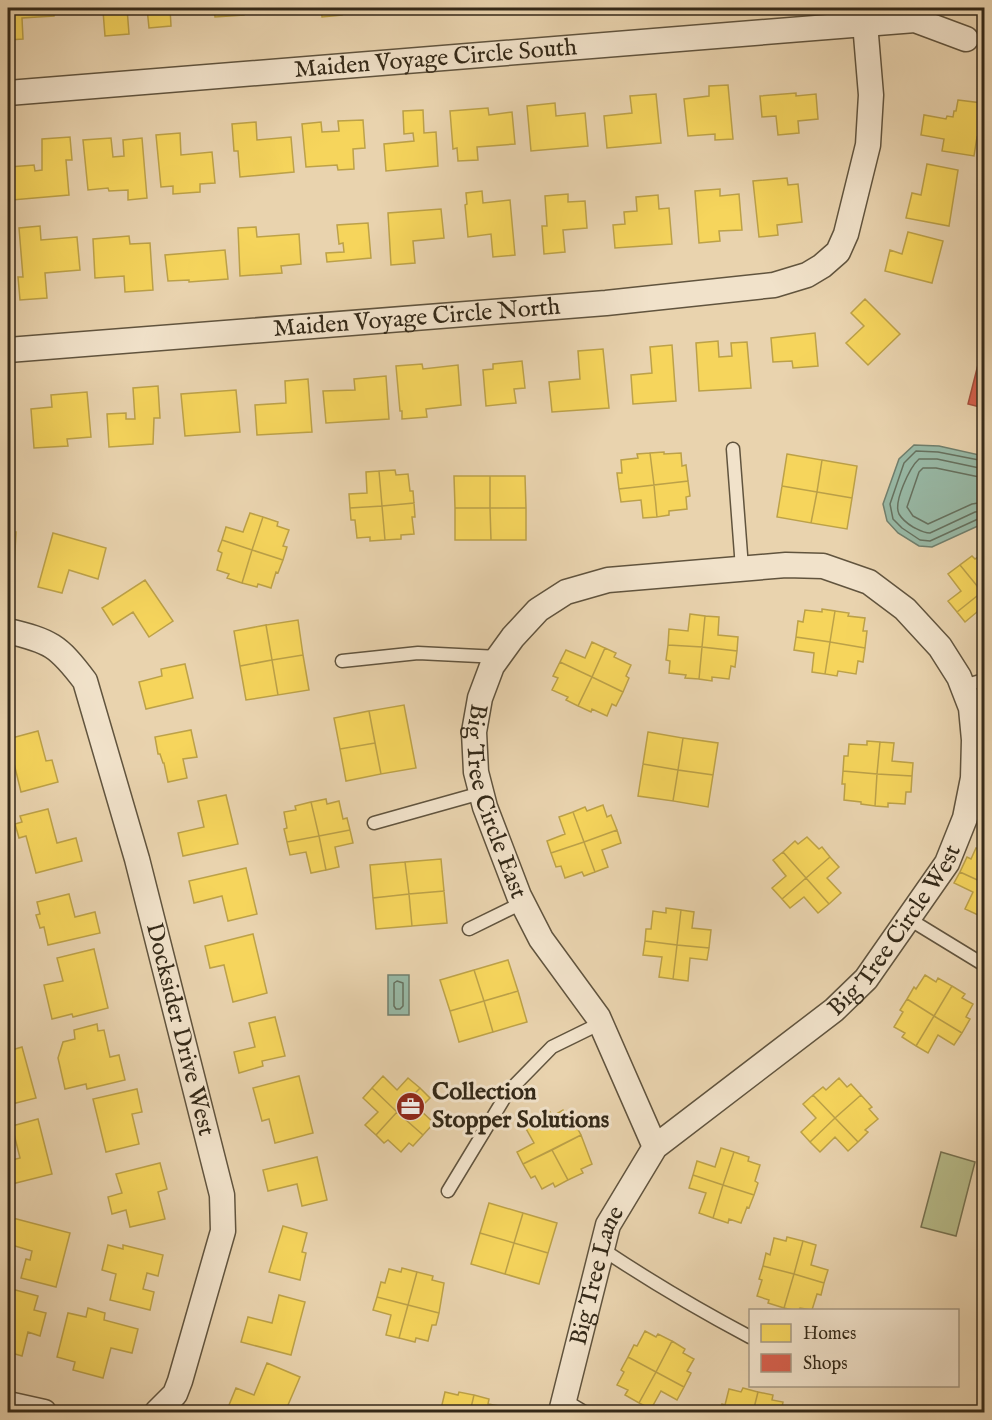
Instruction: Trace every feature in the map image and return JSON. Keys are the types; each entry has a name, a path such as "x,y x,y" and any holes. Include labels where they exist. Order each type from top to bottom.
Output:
{"street":[{"name":"Maiden Voyage Circle South","path":"8,93 915,20 966,39"},
{"name":"Maiden Voyage Circle North","path":"8,350 606,303 774,285 807,275 822,267 838,252 846,234 868,145 871,95 864,23"},
{"name":"Big Tree Circle West","path":"655,1147 834,1011 866,979 947,863 965,818 973,778 974,740 971,708 974,683 905,609 869,582 824,566 786,565 704,570"},
{"name":"Big Tree Circle East","path":"655,1147 598,1017 541,939 522,903 481,793 476,772 474,732 480,698 492,666 513,637 538,610 566,592 608,580 704,570"},
{"name":"Docksider Drive West","path":"8,631 43,639 57,648 85,681 137,859 222,1195 223,1231 180,1381 175,1394 157,1413"},
{"name":"Big Tree Lane","path":"570,1408 608,1225 655,1147"},
{"path":"8,1404 44,1413"}],"lane":[{"path":"733,449 742,568"},
{"path":"342,661 418,653 499,657"},
{"path":"374,823 481,793"},
{"path":"469,929 522,903"},
{"path":"909,919 981,963"},
{"path":"448,1191 508,1092 552,1047 601,1023"},
{"path":"602,1249 638,1273 749,1336"}],"shaded area":[{"path":"941,1152 975,1162 956,1236 921,1227"}],"water":[{"path":"914,445 939,446 984,456 984,525 932,547 919,546 898,533 887,521 883,504 899,459"},
{"path":"388,975 409,975 409,1015 388,1015"}],"building: Homes":[{"path":"8,8 54,8 54,16 22,18 23,39 8,40"},
{"path":"71,8 127,8 129,34 105,36 103,11 71,14"},
{"path":"147,8 170,8 171,26 149,28"},
{"path":"214,8 270,8 244,10 244,15 215,17"},
{"path":"321,8 342,8 342,15 322,17"},
{"path":"391,8 413,8 413,11 391,13"},
{"path":"728,85 733,139 715,140 715,134 688,136 684,99 709,96 709,86"},
{"path":"796,93 796,96 816,94 818,119 798,121 799,133 778,135 776,116 762,117 760,96"},
{"path":"656,94 661,143 607,148 604,116 632,113 630,96"},
{"path":"958,100 982,103 979,137 977,137 974,156 942,151 944,139 921,135 924,115 946,119 947,116 953,117"},
{"path":"555,103 556,116 585,113 588,146 531,151 527,106"},
{"path":"488,108 489,115 512,112 515,144 477,147 478,160 458,161 457,148 453,149 450,111"},
{"path":"423,110 424,133 436,132 438,166 386,171 384,144 414,141 413,133 404,134 403,111"},
{"path":"363,120 365,148 353,149 354,169 338,170 337,165 306,167 302,124 321,122 322,132 339,131 338,121"},
{"path":"256,122 257,140 291,137 294,172 240,177 238,151 234,151 232,124"},
{"path":"180,133 181,155 212,152 215,183 200,184 200,192 173,194 173,186 161,187 156,135"},
{"path":"70,137 72,160 66,160 69,195 12,200 9,167 34,165 35,171 42,170 42,139"},
{"path":"111,138 113,157 124,156 123,140 142,138 147,198 128,200 128,190 109,191 108,188 88,190 83,140"},
{"path":"927,164 958,170 949,226 906,218 912,193 921,195"},
{"path":"787,178 788,185 798,184 802,222 777,225 778,235 759,237 753,181"},
{"path":"720,189 720,196 739,194 742,230 719,231 720,241 699,243 695,191"},
{"path":"482,191 483,203 510,200 515,255 493,257 491,234 468,237 466,193"},
{"path":"568,194 568,202 585,201 587,228 563,230 565,252 544,254 542,226 547,226 545,196"},
{"path":"658,195 659,209 669,208 672,244 615,248 613,225 625,224 624,212 637,211 636,197"},
{"path":"441,209 444,238 413,241 415,263 391,265 388,213"},
{"path":"368,223 371,258 327,262 326,253 344,252 343,243 339,244 337,225"},
{"path":"40,226 41,240 77,237 80,270 45,273 47,298 20,300 18,277 23,277 19,228"},
{"path":"256,227 257,237 299,234 301,264 281,266 282,273 240,276 238,228"},
{"path":"908,232 943,241 932,283 885,271 890,250 902,254"},
{"path":"129,236 130,244 150,243 153,290 125,292 124,276 95,278 93,239"},
{"path":"225,250 228,279 168,281 165,255"},
{"path":"865,299 900,334 868,365 846,343 864,326 851,313"},
{"path":"815,333 818,366 793,368 792,361 773,362 771,338"},
{"path":"718,341 719,357 732,356 731,343 747,342 751,388 699,391 696,343"},
{"path":"672,345 676,401 633,404 631,375 652,373 650,347"},
{"path":"603,349 609,408 552,412 549,382 580,379 578,351"},
{"path":"522,361 525,388 514,389 516,403 486,406 483,370 493,369 493,364"},
{"path":"422,364 423,369 458,365 461,405 426,409 427,417 402,419 396,366"},
{"path":"386,376 389,419 326,423 323,391 355,390 354,379"},
{"path":"308,379 312,432 257,435 255,405 286,403 285,381"},
{"path":"158,386 160,418 154,418 153,444 109,447 107,414 126,413 126,419 135,419 133,388"},
{"path":"236,390 240,432 185,436 181,394"},
{"path":"87,392 91,437 67,439 68,446 34,448 31,409 52,407 51,395"},
{"path":"664,452 664,454 681,453 682,466 686,465 688,481 654,485 650,453"},
{"path":"650,453 654,485 619,489 617,473 622,473 621,460 638,458 637,454"},
{"path":"787,454 822,460 817,492 782,486"},
{"path":"822,460 857,466 852,498 817,492"},
{"path":"395,470 396,475 408,474 414,503 382,506 379,471"},
{"path":"379,471 382,506 350,508 349,494 367,493 366,472"},
{"path":"454,476 490,476 490,508 455,508"},
{"path":"490,476 525,476 526,508 490,508"},
{"path":"688,481 690,496 686,497 687,509 669,511 669,515 657,517 654,485"},
{"path":"654,485 657,517 643,518 641,500 621,502 619,489"},
{"path":"782,486 817,492 811,523 777,517"},
{"path":"817,492 852,498 847,529 811,523"},
{"path":"414,503 415,517 412,517 414,534 401,535 401,539 385,540 382,506"},
{"path":"382,506 385,540 370,541 370,537 357,538 355,520 351,520 350,508"},
{"path":"455,508 490,508 491,540 455,540"},
{"path":"490,508 526,508 526,540 491,540"},
{"path":"250,513 263,517 252,550 222,540 226,527 243,532"},
{"path":"263,517 278,522 277,526 289,530 283,546 287,547 283,560 252,550"},
{"path":"8,532 16,532 14,569 8,569"},
{"path":"53,533 106,548 98,579 69,570 62,593 38,587"},
{"path":"222,540 252,550 242,583 227,578 229,574 217,570 222,553 218,551"},
{"path":"252,550 283,560 271,588 242,583"},
{"path":"984,552 984,590 982,592 960,565 972,556 975,559"},
{"path":"960,565 982,592 957,612 948,601 961,591 948,574"},
{"path":"145,580 173,621 149,637 133,612 113,625 102,608"},
{"path":"982,592 984,622 977,612 965,622 957,612"},
{"path":"822,609 835,611 830,642 796,637 798,621 803,622 805,610 822,612"},
{"path":"835,611 849,613 848,616 865,618 863,631 867,631 865,648 830,642"},
{"path":"690,614 705,616 702,647 668,645 669,629 688,631"},
{"path":"705,616 719,617 718,635 738,637 737,651 702,647"},
{"path":"298,620 303,655 272,660 266,625"},
{"path":"266,625 272,660 240,666 234,631"},
{"path":"796,637 830,642 825,674 812,672 814,653 794,650"},
{"path":"592,642 605,648 592,677 560,662 566,650 585,658"},
{"path":"830,642 865,648 863,662 858,661 856,674 838,671 837,676 825,674"},
{"path":"668,645 702,647 699,679 669,673 670,661 666,660"},
{"path":"702,647 737,651 735,667 731,666 729,679 712,677 712,681 699,679"},
{"path":"605,648 616,653 614,657 631,665 623,692 592,677"},
{"path":"303,655 309,690 278,695 272,660"},
{"path":"272,660 278,695 246,700 240,666"},
{"path":"560,662 592,677 578,706 566,700 568,697 552,690 558,678 553,676"},
{"path":"185,664 193,698 146,709 139,682 162,676 161,669"},
{"path":"592,677 623,692 616,706 612,704 607,716 578,706"},
{"path":"404,705 416,768 381,774 369,711"},
{"path":"369,711 375,743 340,749 334,718"},
{"path":"191,730 197,757 183,759 187,778 168,782 164,763 158,754 155,737"},
{"path":"38,731 46,761 52,760 58,782 21,792 8,739"},
{"path":"648,732 683,738 678,770 643,764"},
{"path":"683,738 718,743 713,775 678,770"},
{"path":"867,741 880,742 877,774 843,771 844,756 848,756 849,744 867,745"},
{"path":"880,742 894,743 892,761 913,763 912,776 877,774"},
{"path":"375,743 381,774 346,781 340,749"},
{"path":"643,764 678,770 673,801 638,796"},
{"path":"678,770 713,775 708,807 673,801"},
{"path":"843,771 877,774 875,806 844,800"},
{"path":"877,774 912,776 911,792 906,792 905,804 888,803 888,807 875,806"},
{"path":"226,795 238,844 183,856 178,833 204,827 198,801"},
{"path":"326,799 327,804 339,801 343,819 347,818 350,830 319,836 311,802"},
{"path":"311,802 319,836 287,842 284,812 296,810 295,806"},
{"path":"603,805 607,817 611,815 617,830 584,842 573,812 585,807 587,811"},
{"path":"48,809 57,843 76,838 82,861 36,873 26,836 19,838 15,824 22,822 20,816"},
{"path":"573,812 584,842 551,853 547,841 565,834 559,817"},
{"path":"350,830 353,843 335,847 339,867 326,870 319,836"},
{"path":"617,830 621,843 602,850 608,867 595,872 584,842"},
{"path":"319,836 326,870 311,873 306,852 290,855 287,842"},
{"path":"807,837 819,849 822,847 830,857 806,878 783,852 795,841 798,844"},
{"path":"584,842 595,872 584,876 582,872 565,878 561,866 556,867 551,853"},
{"path":"976,848 984,851 984,883 960,872 967,857 971,859"},
{"path":"783,852 806,878 782,899 772,888 786,876 773,860"},
{"path":"830,857 839,867 827,878 841,893 829,904 806,878"},
{"path":"441,859 444,891 409,894 405,862"},
{"path":"405,862 409,894 373,898 370,865"},
{"path":"246,868 257,914 228,921 222,896 194,903 189,881"},
{"path":"960,872 984,883 984,900 978,915 965,909 973,892 954,883"},
{"path":"806,878 829,904 818,913 804,897 790,908 782,899"},
{"path":"444,891 447,923 412,926 409,894"},
{"path":"69,894 75,917 95,912 100,933 48,945 44,927 40,928 36,915 40,914 37,902"},
{"path":"409,894 412,926 376,929 373,898"},
{"path":"666,908 681,910 677,945 645,941 646,929 651,929 653,911 666,913"},
{"path":"681,910 694,912 692,928 711,930 709,948 677,945"},
{"path":"253,934 267,993 233,1002 224,965 210,968 205,946"},
{"path":"645,941 677,945 673,979 659,977 662,957 643,955"},
{"path":"677,945 709,948 707,960 690,958 688,981 673,979"},
{"path":"94,949 108,1008 73,1017 72,1014 52,1019 44,985 63,981 57,958"},
{"path":"508,960 518,991 484,1001 474,970"},
{"path":"474,970 484,1001 450,1011 440,980"},
{"path":"925,975 936,982 938,978 952,986 934,1016 907,999"},
{"path":"952,986 965,994 962,998 973,1004 966,1017 970,1019 962,1033 934,1016"},
{"path":"518,991 527,1022 493,1032 484,1001"},
{"path":"907,999 934,1016 916,1046 902,1037 905,1033 894,1027 903,1012 900,1010"},
{"path":"484,1001 493,1032 459,1042 450,1011"},
{"path":"934,1016 962,1033 954,1045 938,1035 928,1053 916,1046"},
{"path":"275,1017 285,1056 262,1061 263,1066 239,1073 234,1052 255,1047 249,1023"},
{"path":"97,1024 98,1031 104,1030 110,1057 119,1055 125,1080 87,1089 86,1084 65,1089 58,1058 63,1042 75,1039 74,1030"},
{"path":"22,1047 36,1098 8,1105 8,1051"},
{"path":"299,1076 313,1133 275,1143 269,1119 262,1121 253,1088"},
{"path":"383,1076 397,1090 408,1078 420,1088 397,1112 372,1088"},
{"path":"839,1078 847,1087 851,1084 861,1095 835,1118 813,1095 823,1087 826,1090"},
{"path":"372,1088 397,1112 376,1135 365,1125 378,1112 363,1098"},
{"path":"420,1088 430,1098 419,1109 434,1123 423,1135 397,1112"},
{"path":"137,1089 142,1112 132,1114 139,1144 106,1152 93,1099"},
{"path":"813,1095 835,1118 810,1142 801,1132 816,1118 803,1104"},
{"path":"861,1095 872,1107 869,1109 878,1119 865,1130 868,1132 858,1142 835,1118"},
{"path":"563,1110 571,1125 575,1124 581,1135 523,1164 517,1152 534,1143 524,1125 550,1112 553,1116"},
{"path":"397,1112 423,1135 413,1146 409,1143 401,1152 388,1140 384,1143 376,1135"},
{"path":"835,1118 858,1142 848,1151 835,1137 820,1152 810,1142"},
{"path":"38,1119 52,1174 8,1185 8,1161 20,1158 12,1126"},
{"path":"581,1135 592,1164 581,1169 583,1173 568,1180 552,1150"},
{"path":"721,1148 734,1152 723,1185 693,1175 697,1161 715,1167"},
{"path":"552,1150 568,1180 555,1187 553,1183 542,1189 535,1176 531,1178 523,1164"},
{"path":"734,1152 749,1157 748,1161 760,1165 754,1195 723,1185"},
{"path":"317,1157 327,1200 302,1206 297,1184 268,1191 263,1170"},
{"path":"160,1163 167,1189 158,1192 165,1219 130,1227 126,1210 112,1214 108,1197 122,1193 116,1174"},
{"path":"693,1175 723,1185 713,1218 699,1213 706,1193 689,1188"},
{"path":"723,1185 754,1195 741,1223 729,1219 728,1223 713,1218"},
{"path":"489,1203 523,1213 514,1243 480,1233"},
{"path":"523,1213 557,1223 548,1253 514,1243"},
{"path":"9,1217 70,1233 56,1287 21,1278 26,1259 30,1260 32,1251 8,1244"},
{"path":"283,1226 307,1233 302,1252 306,1253 300,1280 269,1272"},
{"path":"480,1233 514,1243 505,1274 471,1264"},
{"path":"787,1237 803,1241 794,1274 763,1266 766,1253 770,1255 774,1238 786,1241"},
{"path":"803,1241 816,1245 811,1265 828,1270 824,1283 794,1274"},
{"path":"514,1243 548,1253 539,1284 505,1274"},
{"path":"108,1245 123,1249 123,1245 163,1255 158,1276 147,1273 143,1289 154,1292 150,1310 110,1300 116,1274 102,1270"},
{"path":"763,1266 794,1274 784,1308 768,1303 769,1300 757,1296"},
{"path":"402,1268 417,1272 408,1305 377,1297 381,1282 385,1283 389,1269 401,1272"},
{"path":"417,1272 433,1276 432,1280 444,1283 439,1313 408,1305"},
{"path":"794,1274 824,1283 821,1295 817,1294 812,1309 784,1308"},
{"path":"8,1288 38,1296 34,1310 46,1313 40,1336 28,1332 22,1356 8,1352"},
{"path":"279,1295 305,1302 291,1355 241,1342 248,1317 272,1323"},
{"path":"377,1297 408,1305 399,1338 386,1335 391,1315 373,1310"},
{"path":"408,1305 439,1313 436,1325 432,1325 428,1341 416,1338 415,1342 399,1338"},
{"path":"88,1308 105,1313 104,1320 138,1329 132,1353 111,1348 103,1378 73,1370 75,1362 57,1357 68,1313 86,1317"},
{"path":"645,1331 656,1337 658,1334 672,1341 656,1372 628,1357"},
{"path":"672,1341 685,1349 683,1353 694,1359 687,1371 691,1373 684,1387 656,1372"},
{"path":"628,1357 656,1372 639,1403 625,1395 628,1390 617,1385"},
{"path":"267,1363 300,1377 285,1412 231,1412 227,1410 236,1388 254,1395"},
{"path":"656,1372 684,1387 677,1400 661,1391 651,1409 639,1403"},
{"path":"743,1388 758,1392 753,1412 720,1412 722,1404 725,1405 729,1389 741,1392"},
{"path":"445,1392 474,1395 470,1412 437,1412 439,1408 441,1409"},
{"path":"758,1392 773,1395 772,1400 783,1402 781,1412 753,1412"},
{"path":"474,1395 489,1399 488,1404 500,1406 498,1412 470,1412"}],"building: Shops":[{"path":"984,341 984,408 968,404"}],"place":[{"name":"Collection Stopper Solutions","path":"411,1106"}]}
